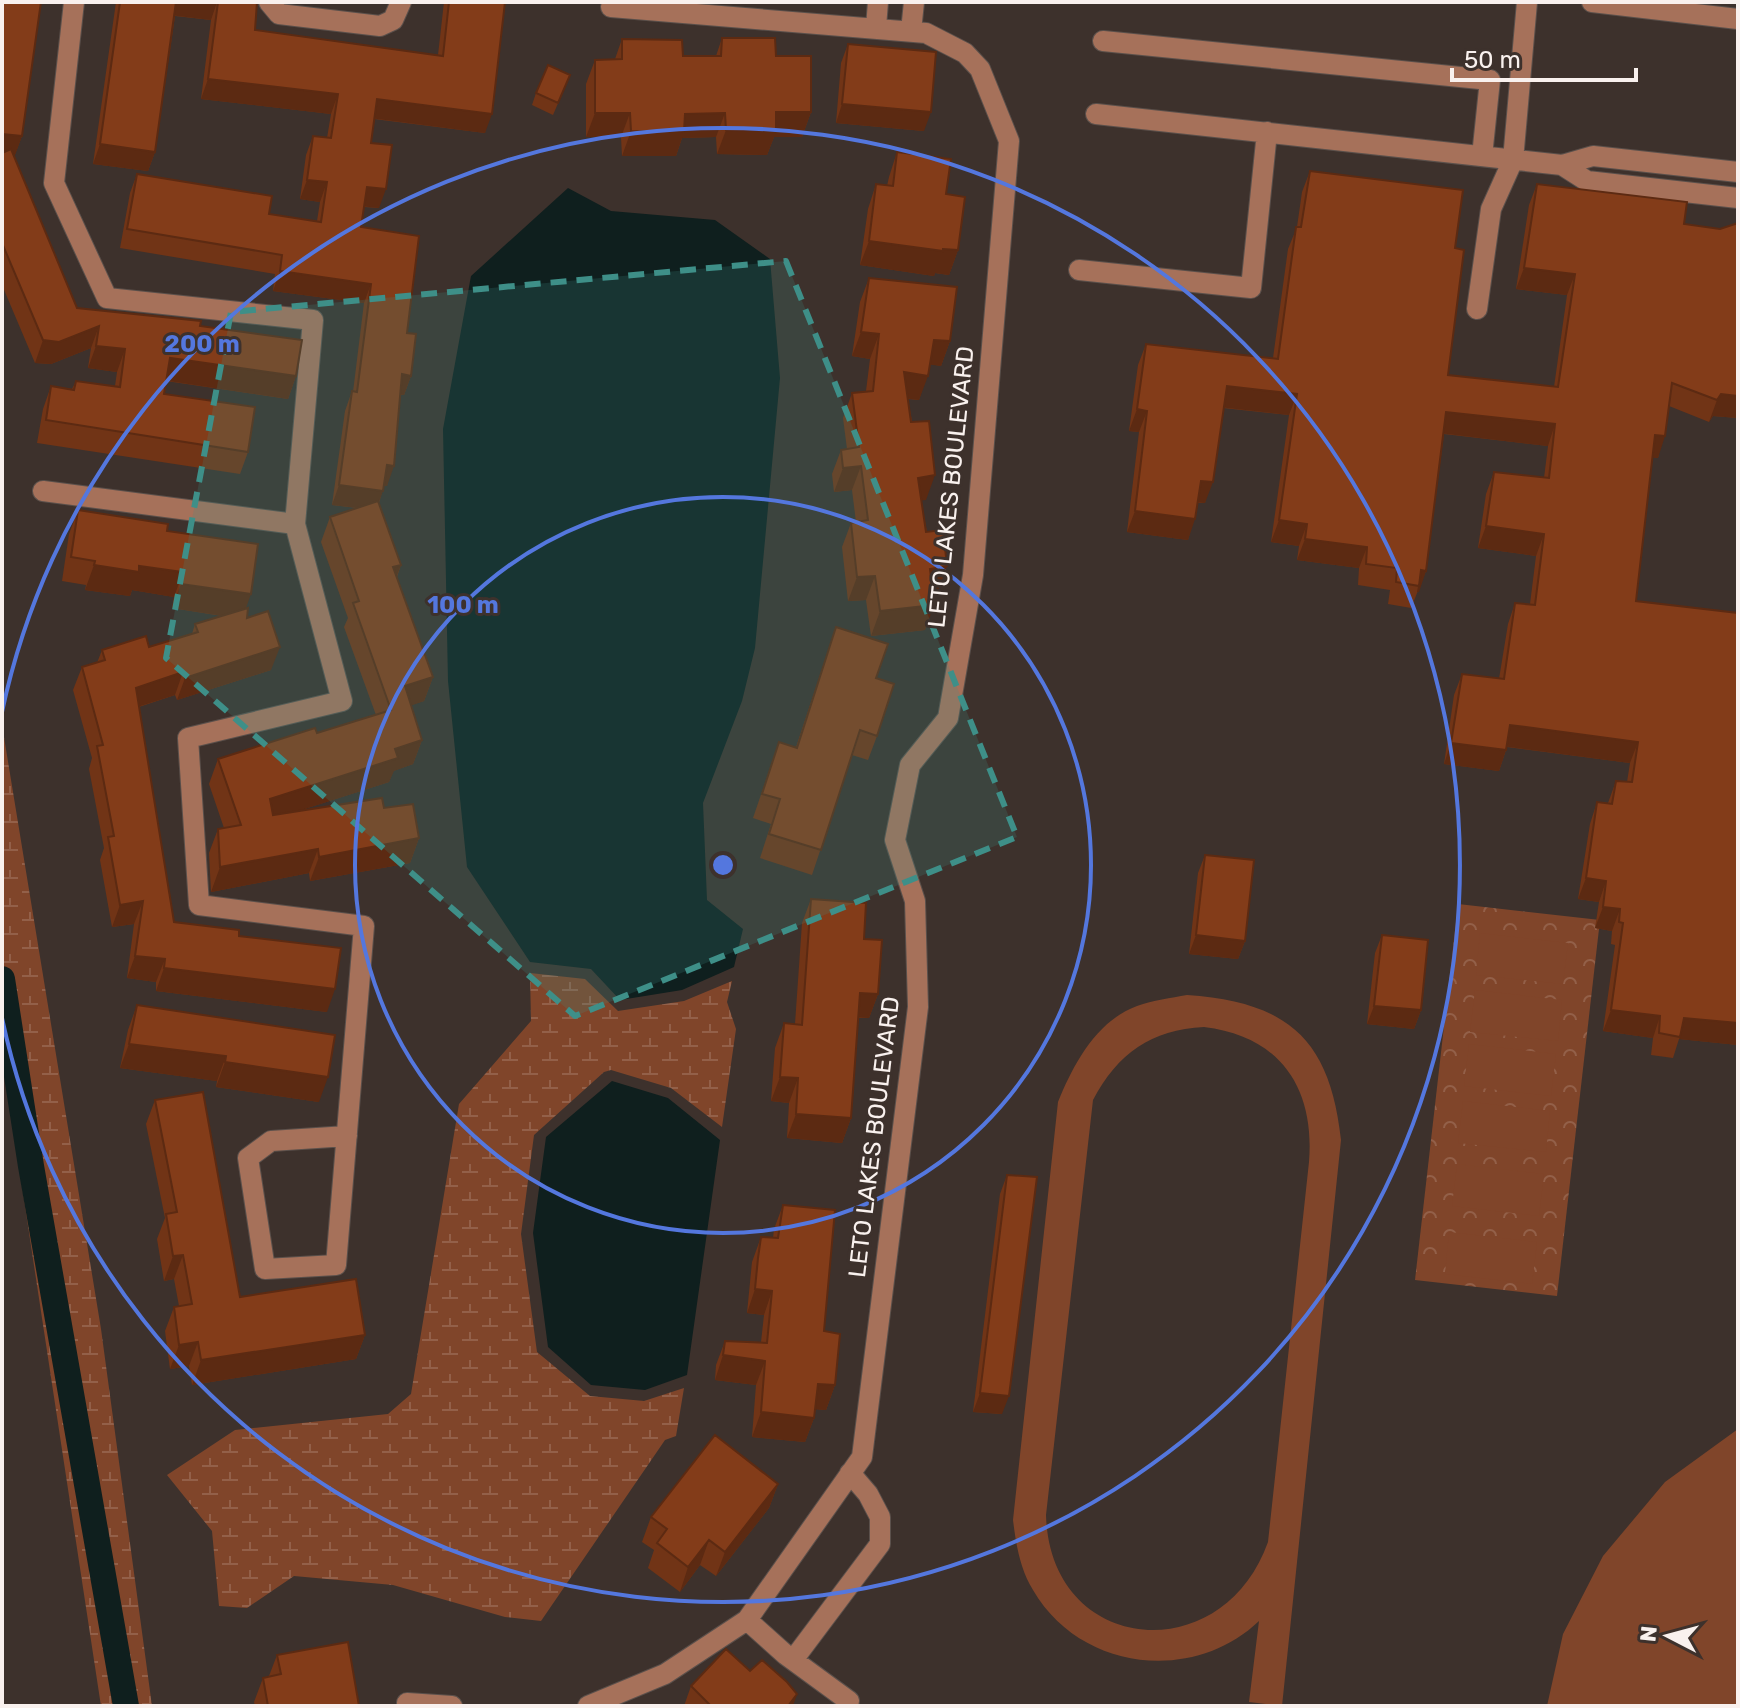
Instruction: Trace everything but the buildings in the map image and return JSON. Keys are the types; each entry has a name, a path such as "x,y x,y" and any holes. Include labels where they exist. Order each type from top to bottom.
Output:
{"street":[{"path":"74,2 54,183 107,298 313,320 295,524 342,701 188,738 199,905 364,926 347,1136 336,1265 265,1269 248,1158 271,1141 347,1136"},
{"path":"269,2 279,14 380,26 393,20 401,2"},
{"path":"876,27 878,2"},
{"path":"911,31 914,2"},
{"path":"1477,309 1491,209 1513,160 1527,2"},
{"path":"1592,2 1738,19"},
{"name":"LETO LAKES BOULEVARD","path":"588,1706 665,1674 747,1620 862,1457 918,1007 915,901 895,840 910,765 948,718 973,575 1009,141 980,69 965,53 940,39 911,31 876,27 611,7"},
{"path":"1103,41 1490,80 1482,156"},
{"path":"1096,114 1562,165 1593,156 1738,172"},
{"path":"1079,270 1251,288 1267,132"},
{"path":"1562,165 1587,181 1738,198"},
{"path":"43,491 295,524"},
{"path":"793,1660 880,1544 880,1517 868,1494 850,1473"},
{"path":"747,1620 793,1660 849,1701"},
{"path":"407,1703 452,1706"}],"highlighted area":[{"path":"786,261 1017,837 575,1016 166,658 231,312"}],"green space":[{"path":"2,725 101,1329 152,1706 101,1706 2,1055"},
{"path":"1458,904 1600,920 1557,1296 1415,1280"},
{"path":"1480,933 1568,943 1563,984 1476,975"},
{"path":"530,973 585,979 618,1011 684,1001 732,981 727,1002 736,1029 722,1127 671,1088 611,1070 604,1072 534,1135 521,1234 537,1352 590,1396 644,1401 684,1388 676,1436 665,1440 541,1621 505,1617 393,1585 294,1576 247,1608 219,1606 212,1531 167,1475 235,1430 388,1414 411,1394 459,1104 531,1021"},
{"path":"1475,990 1562,1000 1558,1041 1470,1032"},
{"path":"1187,995 1252,1006 1277,1017 1297,1032 1314,1051 1326,1075 1341,1140 1282,1706 1249,1702 1259,1621 1232,1641 1202,1654 1171,1660 1139,1660 1108,1652 1079,1638 1053,1617 1025,1574 1014,1529 1058,1102 1079,1059 1109,1022 1137,1006","holes":["1204,1027 1231,1032 1253,1041 1272,1054 1287,1070 1306,1111 1309,1135 1309,1162 1268,1542 1245,1584 1214,1612 1179,1627 1141,1629 1106,1619 1076,1596 1055,1562 1046,1515 1093,1100 1113,1069 1152,1039"]},
{"path":"1469,1044 1556,1054 1551,1096 1464,1086"},
{"path":"1463,1101 1550,1111 1546,1152 1458,1143"},
{"path":"1457,1164 1544,1174 1539,1216 1452,1206"},
{"path":"1449,1232 1537,1242 1532,1284 1445,1274"},
{"path":"1738,1429 1738,1706 1547,1706 1563,1634 1603,1556 1665,1482"}],"shaded area":[{"path":"568,188 611,211 715,220 770,259 780,378 755,648 742,701 703,803 707,900 743,929 734,967 682,990 620,1000 591,969 530,962 467,867 448,681 443,429 471,276"},
{"path":"612,1081 668,1098 720,1140 687,1375 645,1390 591,1385 548,1347 533,1233 546,1137"}],"waterway":[{"path":"2,979 31,1166 126,1706"}]}
